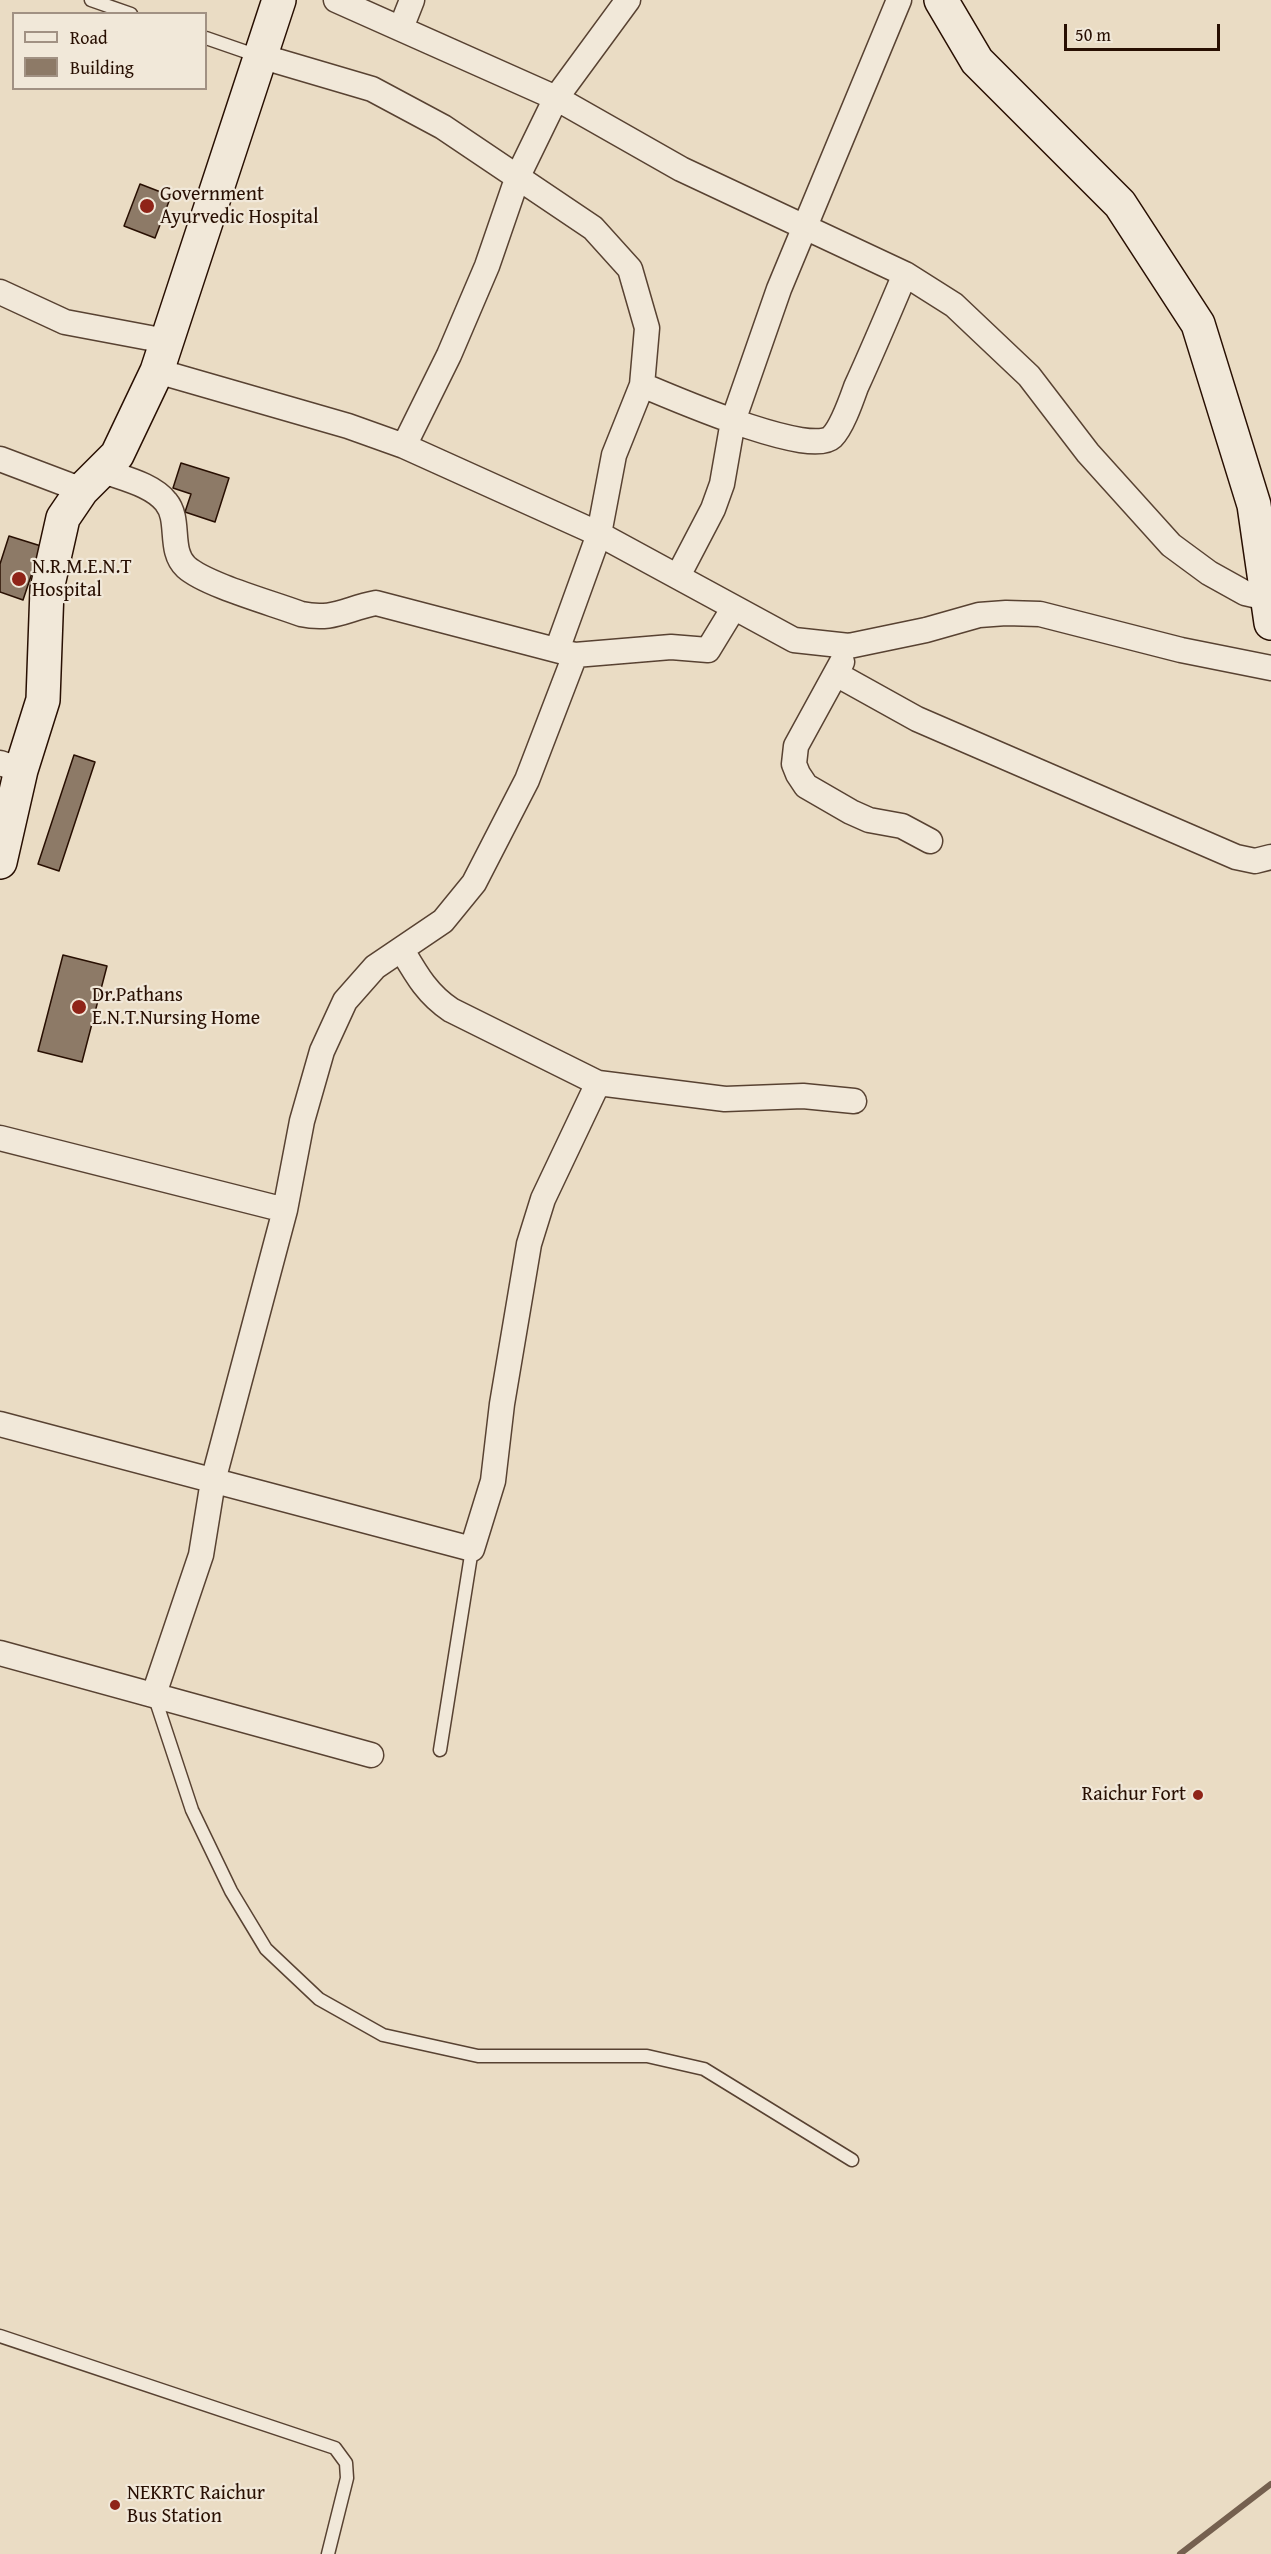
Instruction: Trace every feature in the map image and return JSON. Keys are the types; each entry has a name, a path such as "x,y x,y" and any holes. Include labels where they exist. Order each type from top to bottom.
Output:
{"main road":[{"path":"0,862 11,766 44,700 47,589 63,518 91,480 117,455 162,356 279,0"},
{"path":"941,0 977,61 1120,204 1198,324 1254,505 1269,610"}],"street":[{"path":"336,0 556,98 681,169 905,274 954,305 1029,376 1088,453 1171,545 1209,573 1245,593 1269,610"},
{"path":"401,28 412,0"},
{"path":"404,446 458,335 487,266 518,176 556,98 628,0"},
{"path":"678,576 713,509 722,484 733,421 779,289 899,0"},
{"path":"154,1694 201,1555 213,1481 285,1210 302,1120 322,1051 345,1001 375,967 443,921 474,883 527,780 599,534 614,455 642,386 647,328 630,269 593,228 443,127 372,89 260,56"},
{"path":"642,386 733,421 804,442 821,441 832,437 847,410 905,274"},
{"path":"0,292 65,322 404,446 599,534 794,640 849,646 926,630 978,615 1040,614 1181,650 1271,668"},
{"path":"0,459 156,492 168,503 177,553 184,566 201,578 301,614 331,617 354,607 376,603 566,653 671,646 708,650 734,609"},
{"path":"849,646 796,746 794,764 798,774 806,786 851,812 869,820 902,826 930,841"},
{"path":"836,674 916,719 1236,857 1255,861 1271,857"},
{"path":"402,950 421,982 434,998 451,1010 598,1083 725,1099 803,1096 854,1101"},
{"path":"0,1424 472,1549 493,1481 504,1393 529,1244 543,1199 598,1083"},
{"path":"0,1138 285,1210"},
{"path":"0,1653 371,1755"}],"lane":[{"path":"91,0 125,12"},
{"path":"207,38 260,56"},
{"path":"440,1750 472,1549"},
{"path":"154,1694 192,1810 231,1891 266,1949 319,1999 383,2035 478,2056 647,2056 704,2068 852,2160"},
{"path":"0,2336 334,2448 346,2463 347,2478 328,2554"}],"building":[{"path":"140,184 171,196 155,238 124,226"},
{"path":"181,463 229,478 215,522 185,512 191,494 173,488"},
{"path":"9,536 41,546 23,600 0,592 0,564"},
{"path":"74,755 95,762 59,871 38,864"},
{"path":"63,955 107,966 82,1062 38,1051"}],"waterway":[{"path":"1180,2554 1271,2484"}],"place":[{"name":"Government Ayurvedic Hospital","path":"147,206"},
{"name":"N.R.M.E.N.T Hospital","path":"19,579"},
{"name":"Dr.Pathans E.N.T.Nursing Home","path":"79,1007"},
{"name":"Raichur Fort","path":"1198,1795"},
{"name":"NEKRTC Raichur Bus Station","path":"115,2505"}]}
